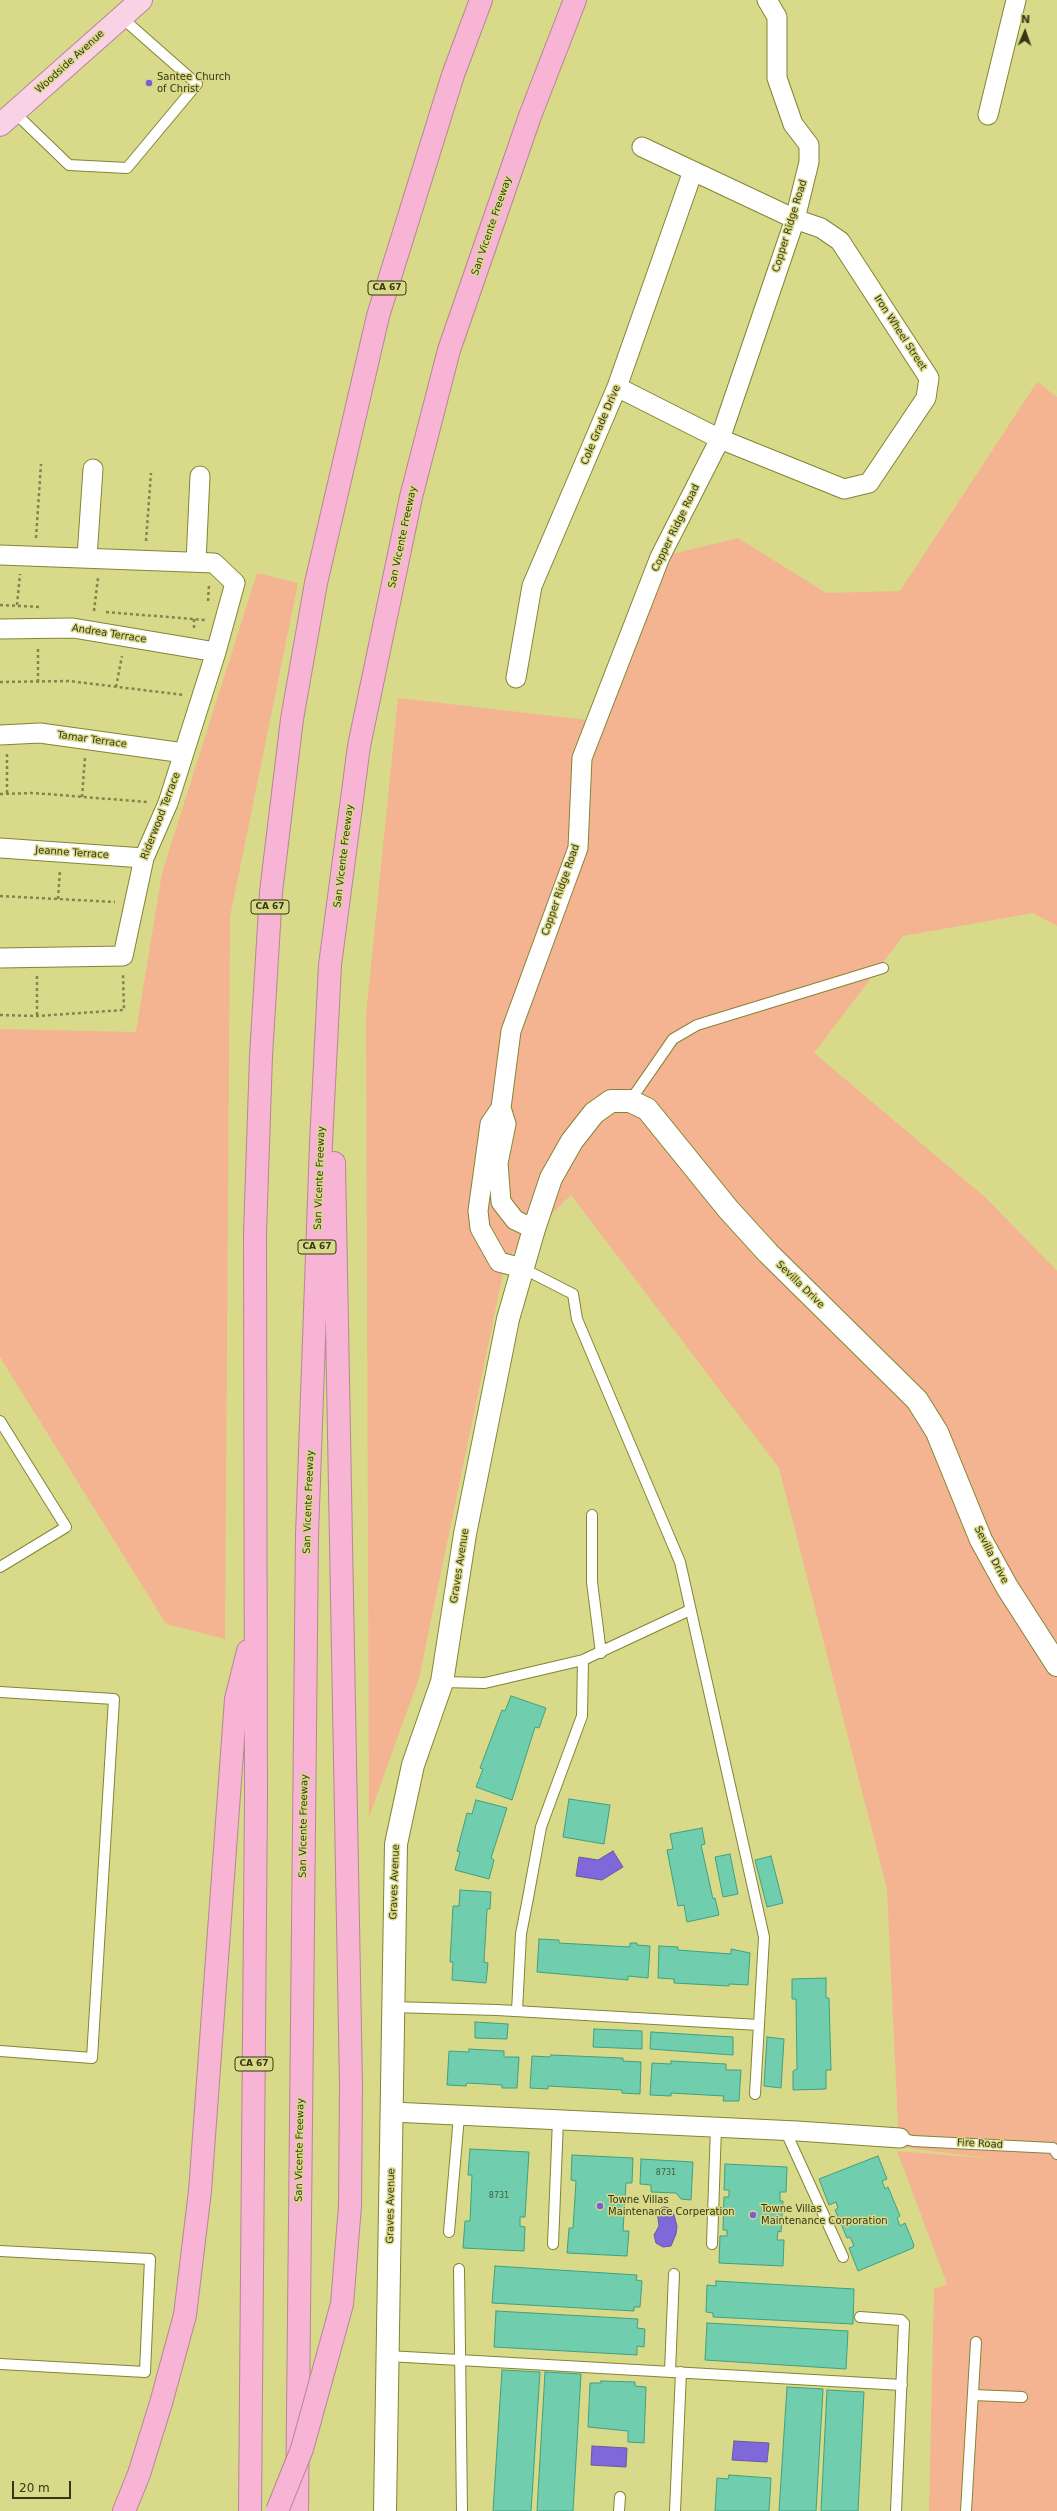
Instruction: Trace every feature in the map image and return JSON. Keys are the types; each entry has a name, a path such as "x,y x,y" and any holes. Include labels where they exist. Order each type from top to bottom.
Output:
{"highway":[{"name":"CA 67","path":"250,2511 256,1618 255,1233 261,1056 271,892 292,719 316,583 378,316 453,75 481,0"},
{"name":"San Vicente Freeway","path":"296,2511 307,1535 321,1143 330,965 358,746 411,497 449,350 530,116 572,8"},
{"path":"277,2511 302,2449 342,2304 350,2206 351,2086 330,965"},
{"path":"124,2511 139,2474 155,2424 185,2315 200,2191 236,1699 256,1618"}],"main road":[{"name":"Woodside Avenue","path":"7,119 141,0"}],"street":[{"name":"Copper Ridge Road","path":"534,1229 515,1220 501,1202 498,1163 506,1124 501,1108 511,1031 578,848 582,758 660,556 720,440 795,219 809,162 809,145 793,124 777,78 777,17 767,0"},
{"path":"988,115 1016,0"},
{"name":"Iron Wheel Street","path":"618,388 720,440 844,489 869,483 926,398 930,378 840,241 821,228 795,219 642,147"},
{"name":"Cole Grade Drive","path":"516,678 532,586 618,388 693,172"},
{"path":"93,469 94,557"},
{"path":"0,555 94,557 203,562 200,476"},
{"name":"Riderwood Terrace","path":"123,956 144,858 168,803 216,652 235,583 214,563 203,562"},
{"name":"Andrea Terrace","path":"0,629 73,628 216,652"},
{"name":"Tamar Terrace","path":"3,734 40,733 184,753"},
{"name":"Jeanne Terrace","path":"0,848 144,858"},
{"path":"0,958 123,956"},
{"name":"Sevilla Drive","path":"522,1268 551,1178 572,1141 594,1113 611,1101 630,1101 647,1109 728,1209 758,1242 917,1400 937,1432 981,1540 1007,1587 1057,1665"},
{"name":"Copper Ridge Road","path":"501,1108 490,1124 488,1131 478,1211 480,1228 498,1262 522,1268"},
{"name":"Graves Avenue","path":"385,2511 392,2112 392,2007 396,1844 413,1765 442,1682 465,1534 492,1397 522,1268"},
{"path":"392,2112 785,2130 900,2138"}],"lane":[{"path":"7,119 69,165 127,168 197,84 121,17"},
{"path":"630,1101 673,1039 698,1024 883,968"},
{"path":"522,1268 573,1294 578,1319 680,1562 764,1937 755,2094"},
{"path":"0,1421 66,1527 0,1567"},
{"path":"592,1515 592,1582 601,1653"},
{"path":"442,1682 485,1683 583,1660 601,1653 690,1610"},
{"path":"517,2011 522,1934 541,1827 582,1716 583,1660"},
{"path":"0,1692 114,1699 92,2058 0,2051"},
{"path":"392,2007 517,2011 759,2025"},
{"path":"450,2232 459,2116"},
{"path":"554,2244 558,2120"},
{"path":"712,2244 716,2127"},
{"path":"785,2130 843,2257"},
{"name":"Fire Road","path":"900,2138 913,2141 1053,2148 1057,2154"},
{"path":"0,2251 150,2259 145,2372 0,2364"},
{"path":"459,2269 462,2511"},
{"path":"670,2371 674,2274"},
{"path":"860,2317 901,2320 904,2323 896,2511"},
{"path":"966,2511 976,2342"},
{"path":"388,2356 902,2385"},
{"path":"675,2511 681,2372"},
{"path":"973,2395 1022,2397"},
{"path":"619,2511 620,2497"}],"path":[{"path":"36,541 41,464"},
{"path":"145,547 151,473"},
{"path":"17,605 22,555"},
{"path":"94,557 94,611"},
{"path":"203,562 208,606"},
{"path":"207,620 208,613"},
{"path":"38,628 38,682"},
{"path":"116,687 126,637"},
{"path":"0,682 69,681 202,697"},
{"path":"3,734 7,794"},
{"path":"82,797 87,739"},
{"path":"0,794 82,797 168,803"},
{"path":"58,899 60,852"},
{"path":"0,896 134,903"},
{"path":"0,1015 37,1016 124,1010 123,956"},
{"path":"37,957 37,1016"}],"shaded area":[{"path":"1037,382 1057,397 1057,926 1033,913 903,936 814,1053 986,1198 1057,1271 1057,2511 929,2511 934,2289 947,2284 897,2151 997,2159 899,2147 887,1889 779,1468 571,1195 506,1259 419,1678 369,1817 366,1015 398,698 596,721 660,557 738,538 826,593 900,591"},
{"path":"257,573 298,583 230,917 225,1639 166,1624 0,1357 0,1029 136,1032 162,873"},
{"path":"613,1851 623,1867 602,1880 576,1876 579,1857 598,1860"},
{"path":"664,2207 669,2208 674,2215 677,2226 676,2234 671,2246 663,2247 656,2243 654,2235 659,2226 657,2210"},
{"path":"734,2441 769,2443 767,2462 732,2460"},
{"path":"592,2446 627,2448 626,2467 591,2465"}],"building":[{"path":"511,1696 546,1708 539,1728 535,1727 512,1800 476,1787 483,1769 480,1768 502,1710 505,1711"},
{"path":"569,1799 610,1805 604,1844 563,1837"},
{"path":"476,1800 507,1808 491,1858 494,1860 489,1879 455,1870 460,1852 457,1851 467,1813 472,1814"},
{"path":"702,1828 705,1844 701,1845 713,1899 715,1898 719,1915 687,1922 684,1905 678,1906 667,1850 673,1849 670,1834"},
{"path":"730,1854 738,1894 723,1897 715,1857"},
{"path":"771,1856 783,1903 767,1907 755,1860"},
{"path":"460,1890 491,1892 490,1909 487,1909 484,1962 488,1963 486,1983 452,1980 453,1962 450,1962 453,1906 459,1906"},
{"path":"539,1939 559,1940 559,1943 630,1947 630,1943 637,1943 637,1945 650,1946 648,1978 628,1976 628,1980 537,1972"},
{"path":"659,1946 678,1947 678,1950 731,1954 731,1949 750,1953 748,1985 729,1984 729,1986 674,1983 674,1979 658,1978"},
{"path":"826,1978 826,1998 829,1998 831,2070 826,2070 826,2089 793,2090 793,2071 797,2069 796,1999 792,1999 792,1979"},
{"path":"475,2022 508,2024 507,2039 475,2038"},
{"path":"594,2029 642,2031 642,2049 593,2047"},
{"path":"651,2032 733,2037 733,2055 650,2049"},
{"path":"767,2037 784,2039 781,2088 764,2086"},
{"path":"469,2049 504,2051 504,2057 519,2057 517,2088 502,2088 502,2085 467,2083 466,2086 447,2085 449,2051 469,2052"},
{"path":"551,2055 623,2058 623,2061 641,2062 640,2094 622,2093 622,2090 548,2086 548,2089 530,2088 532,2056 550,2057"},
{"path":"671,2061 726,2064 726,2070 741,2070 739,2101 723,2101 724,2096 671,2093 671,2096 650,2095 652,2063 671,2064"},
{"path":"470,2149 529,2152 525,2217 520,2217 520,2226 525,2227 524,2251 463,2248 465,2221 470,2221 472,2175 468,2175"},
{"name":"Towne Villas Maintenance Corperation","path":"572,2155 633,2158 632,2183 626,2183 623,2231 629,2231 627,2256 567,2253 569,2228 573,2228 576,2181 571,2180"},
{"name":"Towne Villas Maintenance Corporation","path":"878,2156 887,2179 882,2181 885,2189 888,2187 900,2216 897,2218 900,2226 905,2223 914,2245 913,2248 858,2271 849,2248 854,2246 850,2237 847,2238 835,2210 838,2208 836,2202 829,2205 819,2179"},
{"path":"641,2159 693,2162 691,2200 681,2199 676,2193 651,2192 651,2185 640,2184"},
{"name":"Towne Villas Maintenance Corporation","path":"725,2164 787,2167 786,2192 780,2192 780,2201 783,2201 781,2232 778,2231 777,2240 784,2240 783,2266 719,2263 720,2236 727,2236 727,2230 723,2230 724,2197 729,2197 729,2190 724,2190"},
{"path":"495,2266 637,2275 636,2280 642,2281 640,2307 634,2307 634,2311 492,2303"},
{"path":"716,2281 854,2289 853,2324 713,2317 713,2313 706,2312 707,2285 716,2286"},
{"path":"496,2311 638,2319 637,2328 645,2329 644,2347 637,2346 637,2355 494,2347"},
{"path":"707,2323 848,2331 846,2369 705,2360"},
{"path":"502,2370 540,2372 531,2511 493,2511"},
{"path":"545,2372 581,2374 573,2511 537,2511"},
{"path":"601,2381 635,2382 635,2386 646,2387 644,2443 628,2442 628,2431 588,2427 590,2383 601,2383"},
{"path":"787,2387 823,2389 816,2511 779,2511"},
{"path":"827,2390 864,2392 858,2511 821,2511"},
{"path":"729,2475 771,2478 769,2511 715,2511 717,2478 728,2479"}],"place":[{"name":"Santee Church of Christ","path":"149,83"},
{"name":"Towne Villas Maintenance Corperation","path":"600,2206"},
{"name":"Towne Villas Maintenance Corporation","path":"753,2215"}]}
